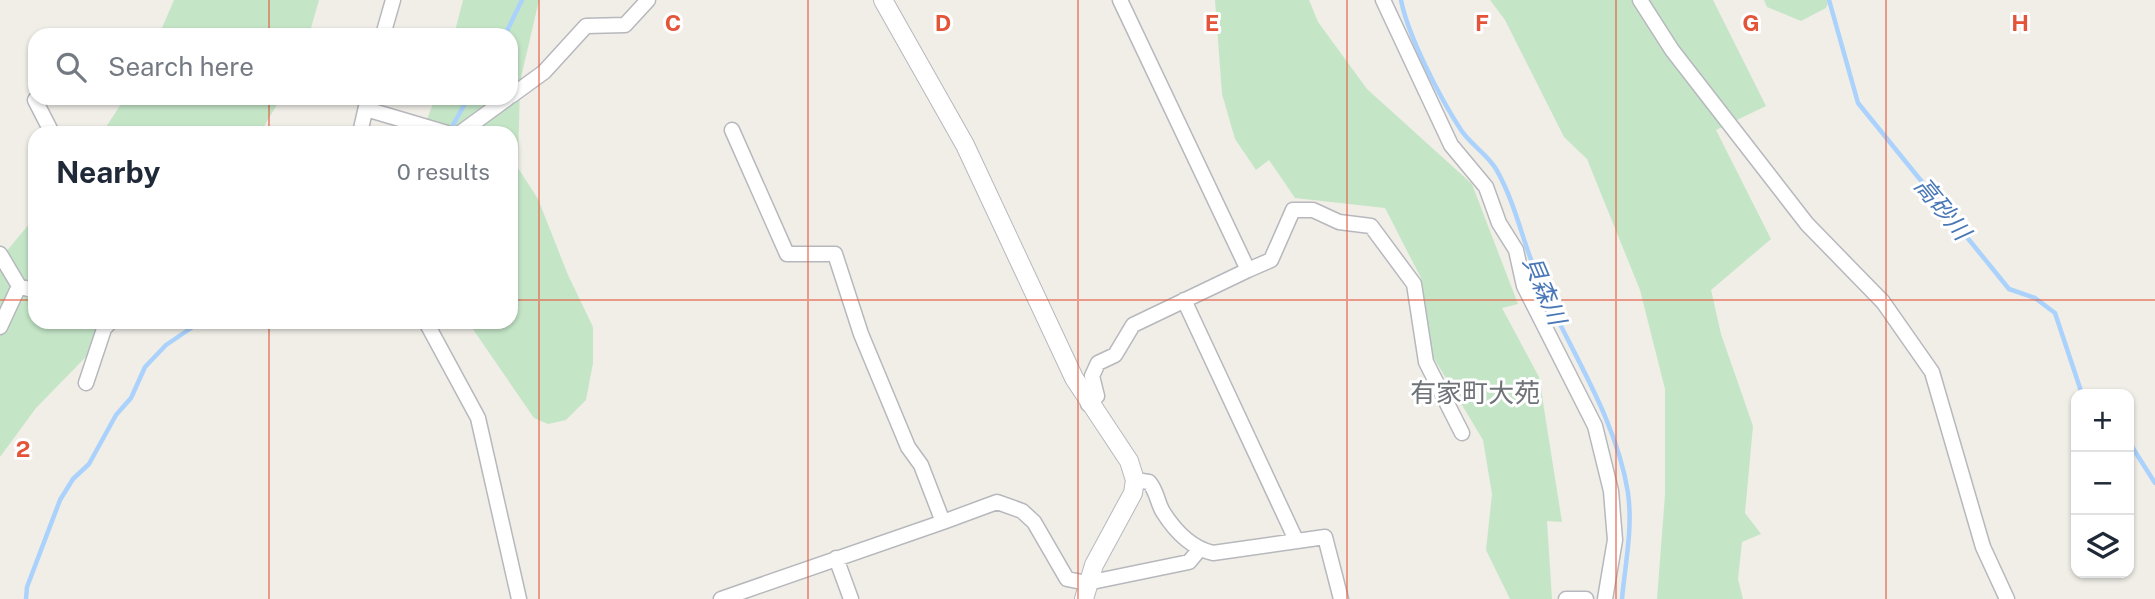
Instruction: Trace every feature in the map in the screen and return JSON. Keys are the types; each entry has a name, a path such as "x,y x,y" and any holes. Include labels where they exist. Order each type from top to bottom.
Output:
{"street":[{"path":"385,28 393,0"},
{"path":"518,91 544,72 586,26 625,24 648,0"},
{"path":"883,0 965,145 1088,404 1129,461 1135,480 1129,506 1094,565 1086,591"},
{"path":"1120,0 1248,270"},
{"path":"1383,0 1451,145 1486,187 1500,223 1516,250 1524,286 1595,426 1611,491 1615,540 1605,599"},
{"path":"1640,0 1672,50 1798,213 1883,302 1932,372 1983,547 2007,599"},
{"path":"38,105 48,126"},
{"path":"362,126 367,105"},
{"path":"370,105 428,126"},
{"path":"470,126 499,105"},
{"path":"732,130 787,254 835,254 866,347 908,447 921,465 943,522"},
{"path":"1088,404 1097,396 1092,376 1098,363 1115,355 1133,326 1271,260 1293,210 1313,210 1339,222 1371,226 1414,284 1426,362 1462,433"},
{"path":"0,254 28,286"},
{"path":"0,327 28,288"},
{"path":"1184,300 1296,540"},
{"path":"86,383 104,329"},
{"path":"430,329 478,418 519,599"},
{"path":"1135,480 1149,482 1155,489 1162,510 1185,539 1199,550 1213,553 1325,537 1342,599"},
{"path":"722,599 997,502 1022,511 1034,522 1067,579 1086,591 1189,562 1199,550"},
{"path":"836,558 851,599"},
{"path":"1566,599 1586,599"}],"green space":[{"path":"174,0 319,0 311,28 162,28"},
{"path":"463,0 539,0 520,82 518,168 518,126 425,126 432,105 518,105 518,28 456,28"},
{"path":"1215,0 1309,0 1318,22 1367,89 1472,184 1518,304 1502,308 1539,377 1562,522 1547,521 1552,599 1510,599 1486,550 1492,494 1483,440 1432,355 1421,278 1385,208 1295,198 1269,160 1256,170 1235,139 1222,94"},
{"path":"1490,0 1713,0 1766,106 1716,130 1771,239 1711,290 1721,334 1753,426 1745,513 1761,534 1742,542 1738,579 1743,599 1657,599 1665,495 1665,389 1640,290 1587,159 1564,137 1505,20"},
{"path":"1764,0 1829,0 1826,8 1801,21 1767,7"},
{"path":"120,105 277,105 264,126 107,126"},
{"path":"518,168 538,199 568,275 593,327 593,363 586,400 566,420 548,424 534,418 473,329 518,329"},
{"path":"28,225 28,329 113,329 36,408 0,457 0,259"}],"waterway":[{"path":"508,28 522,0"},
{"name":"貝森川","path":"1401,0 1418,49 1444,101 1465,135 1492,164 1503,182 1536,273 1613,436 1622,464 1629,506 1622,599"},
{"name":"高砂川","path":"1829,0 1858,103 2009,289 2035,298 2055,313 2080,389"},
{"path":"453,125 464,105"},
{"path":"26,599 27,587 60,500 73,479 89,464 116,415 131,398 145,367 166,345 190,329"},
{"name":"高砂川","path":"2134,450 2155,483"}],"district":[{"name":"有家町大苑","path":"1475,392"}]}
